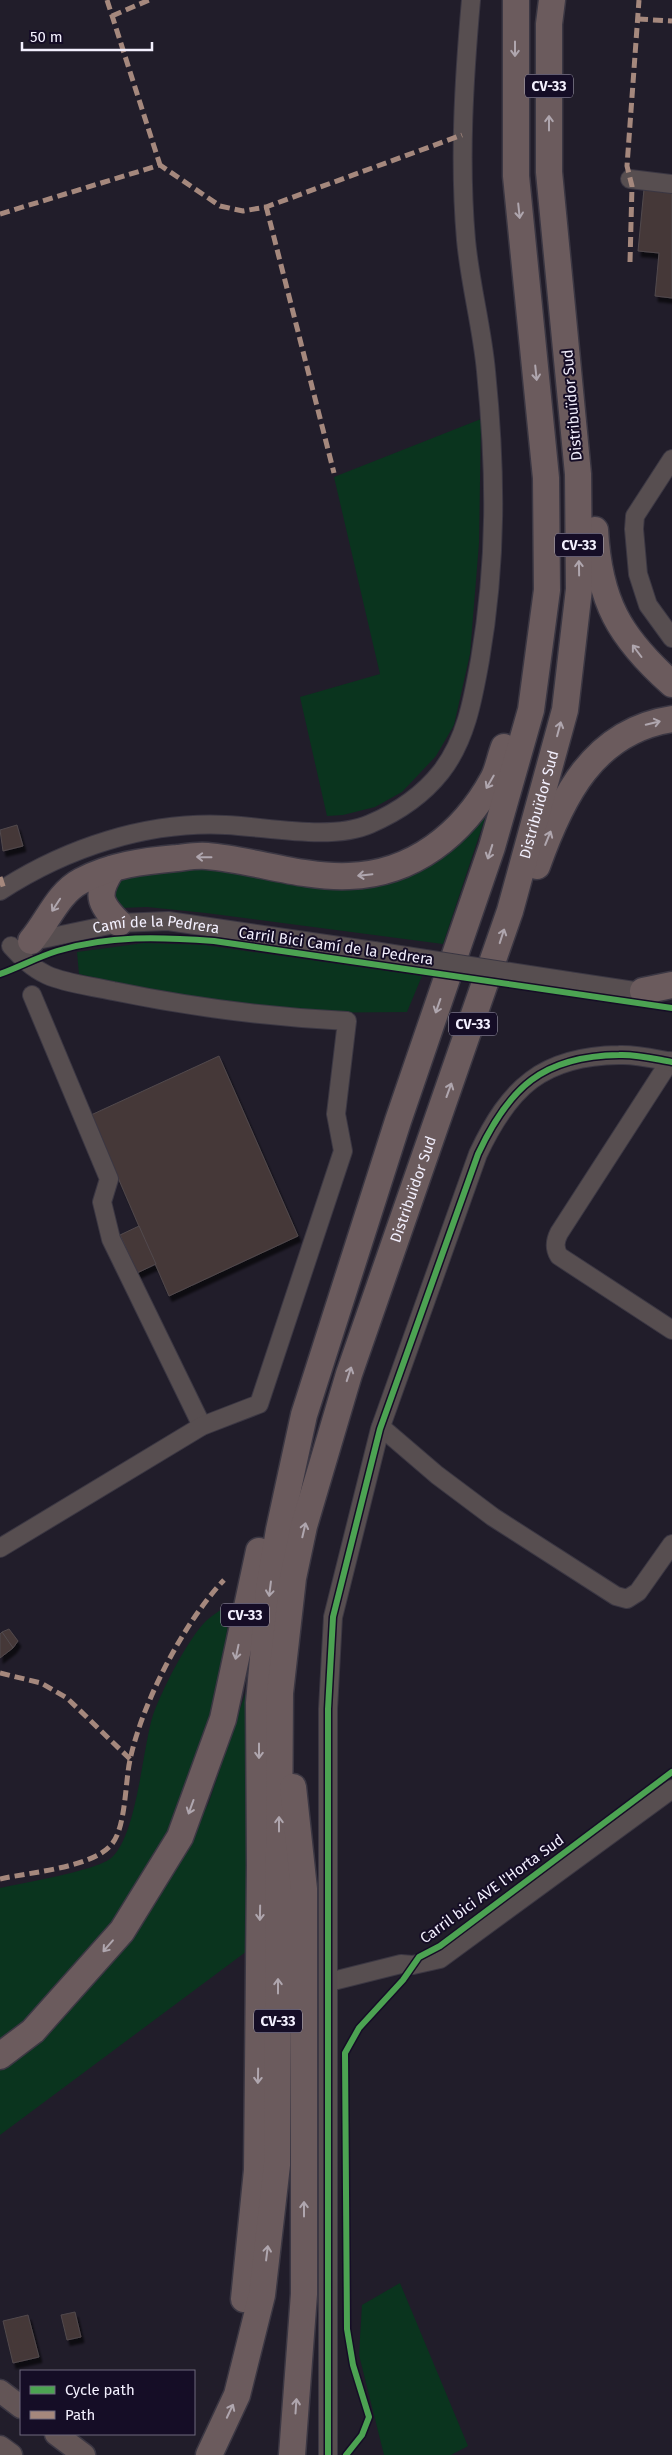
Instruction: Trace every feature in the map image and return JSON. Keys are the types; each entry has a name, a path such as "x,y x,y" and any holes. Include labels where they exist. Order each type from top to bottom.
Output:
{"highway":[{"name":"CV-33","path":"0,2056 33,2031 122,1931 180,1837 223,1719 289,1414 398,1121 492,847 531,710 547,590 546,478 516,176 516,0"},
{"name":"Distribuïdor Sud","path":"294,1578 304,1526 349,1374 510,911 565,710 579,589 578,474 549,172 549,24 552,0"},
{"path":"549,172 578,317 593,472 597,564 608,600 623,632 643,659 672,684"},
{"path":"14,946 44,926 66,891 81,881 134,862 205,856 320,874 349,876 381,873 413,862 442,842 468,818 494,778 516,710 534,590 546,478"},
{"path":"510,911 530,888 552,826 569,791 588,764 611,744 638,728 672,719"},
{"path":"112,869 101,886 101,902 119,923"},
{"path":"643,991 672,989"},
{"path":"190,2455 220,2390 244,2299 256,2180 260,1865 259,1703 277,1539 304,1415 398,1121"},
{"name":"CV-33","path":"210,2455 237,2395 262,2295 277,2165 280,1693 294,1578"},
{"path":"292,2455 304,2294 304,1889 289,1754 294,1578"}],"main road":[{"path":"0,2392 20,2406"},
{"path":"57,2435 84,2455"},
{"path":"0,2447 11,2455"}],"street":[{"path":"0,892 43,865 78,850 175,826 224,824 327,832 365,827 397,812 422,792 442,770 461,737 473,699 486,624 494,543 495,479 486,368 466,241 462,135 465,66 471,0"},
{"path":"630,179 672,184"},
{"path":"672,459 635,516 634,549 638,574 648,605 672,638"},
{"name":"Camí de la Pedrera","path":"14,946 119,923 177,922 643,991"},
{"path":"0,1548 202,1426 259,1404 343,1151 336,1114 346,1020 263,1015 162,1001 80,984 47,975 27,963 14,946"},
{"path":"32,995 109,1179 102,1202 111,1240 202,1426"},
{"path":"328,2455 328,1708 333,1617 381,1427 478,1154 493,1121 514,1093 534,1078 559,1065 587,1058 620,1055 671,1062 559,1233 555,1250 559,1256 672,1330"},
{"path":"381,1427 437,1474 493,1517 616,1596 627,1599 638,1592 672,1544"},
{"path":"329,1982 401,1964 413,1965 440,1959 672,1789"}],"green space":[{"path":"481,419 479,543 470,654 454,725 436,756 402,792 375,807 343,815 327,816 300,697 380,674 334,477"},
{"path":"487,812 443,944 206,913 147,907 120,908 116,905 114,891 120,880 133,874 198,868 352,884"},
{"path":"144,943 204,945 422,976 407,1012 312,1012 230,1004 79,974 77,952"},
{"path":"229,1604 223,1679 174,1822 120,1916 26,2019 0,2041 0,1888 89,1868 110,1859 119,1848 127,1833 133,1813 149,1730 163,1692 184,1651 200,1628 207,1620"},
{"path":"253,1670 247,1951 0,2135 0,2070 38,2038 196,1829 209,1802"},
{"path":"400,2283 468,2446 451,2455 384,2455 359,2355 362,2305"}],"building":[{"path":"644,189 672,192 672,298 655,296 659,253 638,251"},
{"path":"17,825 23,846 3,851 0,830"},
{"path":"219,1056 298,1236 169,1296 91,1115"},
{"path":"139,1226 156,1264 137,1273 120,1235"},
{"path":"9,1629 18,1641 13,1648 2,1632"},
{"path":"2,1632 13,1648 0,1658 0,1634"},
{"path":"75,2312 81,2337 67,2340 61,2315"},
{"path":"28,2315 39,2357 13,2363 3,2321"}],"marked path":[{"path":"107,0 160,165"},
{"path":"112,16 149,0"},
{"path":"630,262 632,186 627,166 639,0"},
{"path":"638,19 672,21"},
{"path":"0,214 160,165 220,206 243,211 266,207 462,135"},
{"path":"266,206 334,473"},
{"path":"0,877 4,889"},
{"path":"0,1879 75,1864 102,1853 111,1845 120,1828 128,1769 136,1738 154,1689 166,1664 194,1618 224,1580"},
{"path":"0,1673 41,1683 67,1698 130,1759"}],"cycle path":[{"name":"Carril Bici Camí de la Pedrera","path":"0,974 50,953 96,942 135,939 214,941 672,1008"},
{"path":"328,2455 328,1709 333,1617 380,1429 478,1154 502,1111 531,1080 549,1069 569,1062 592,1057 625,1055 672,1062"},
{"name":"Carril bici AVE l'Horta Sud","path":"346,2455 362,2435 369,2417 353,2365 347,2329 345,2053 359,2028 403,1980 419,1957 440,1946 672,1772"}]}
